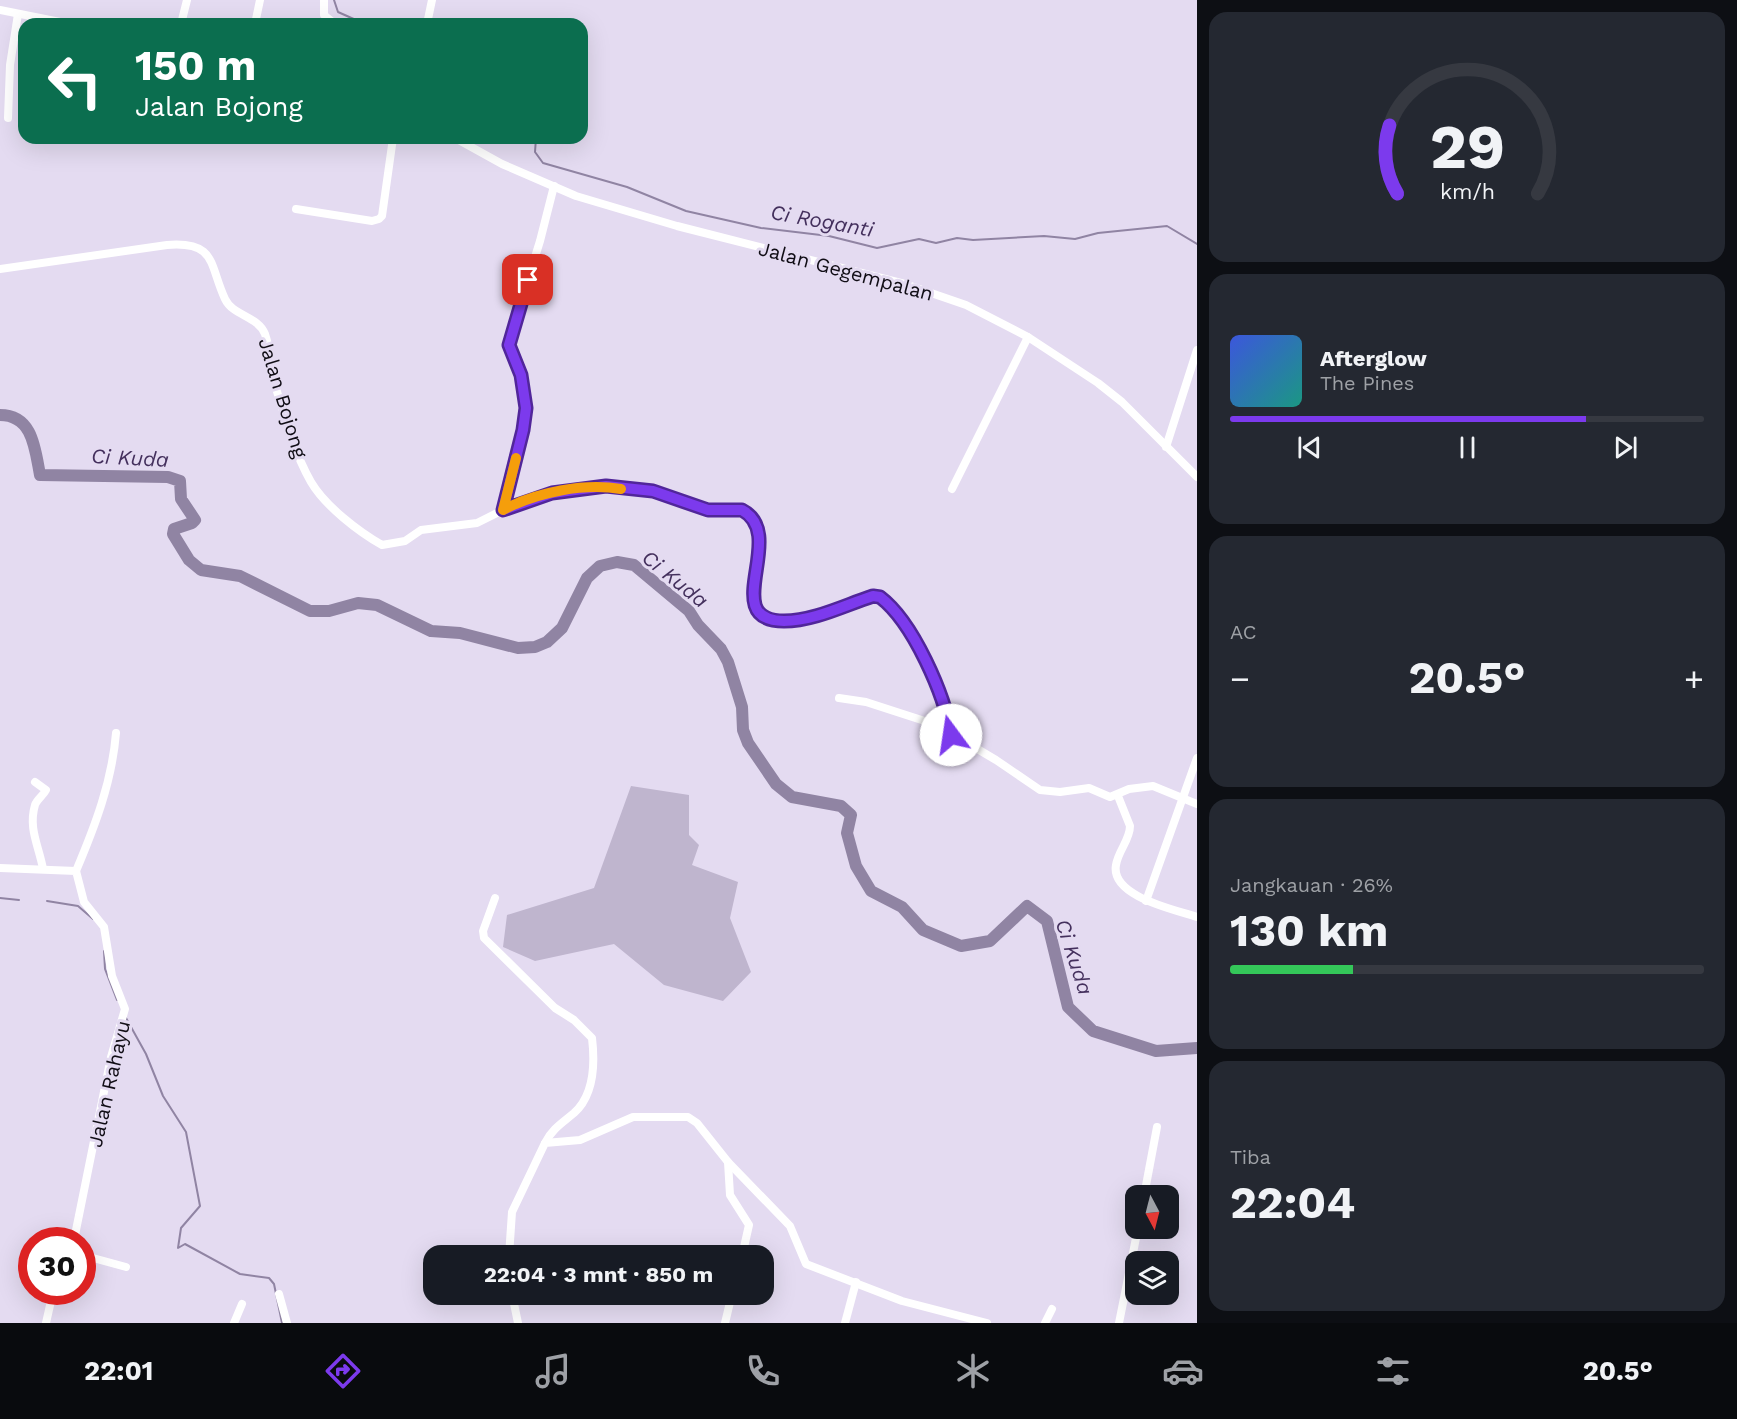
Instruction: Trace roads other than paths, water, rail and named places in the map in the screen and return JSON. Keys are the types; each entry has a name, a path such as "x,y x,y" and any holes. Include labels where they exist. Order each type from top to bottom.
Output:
{"street":[{"path":"182,18 187,0"},
{"path":"256,18 260,0"},
{"path":"324,0 324,15 327,18"},
{"path":"428,18 432,0"},
{"path":"0,10 39,18"},
{"path":"8,118 10,65 18,14"},
{"path":"296,209 372,221 379,219 382,216 392,144"},
{"name":"Jalan Gegempalan","path":"466,144 502,164 576,196 677,226 905,284 966,305 1028,337 1111,393 1197,477"},
{"path":"503,510 523,430 526,408 521,375 509,345 554,186"},
{"name":"Jalan Bojong","path":"0,269 167,245 182,244 199,249 215,265 225,300 252,319 264,333 276,388 289,430 311,483 359,531 382,545 405,542 421,530 477,523 503,510 552,493 606,486 653,491 708,510 742,510 750,518 761,541 761,554 754,573 753,593 763,615 771,620 786,621 817,614 873,596 880,597 906,626 932,674 951,735"},
{"path":"952,489 1028,337"},
{"path":"1166,447 1197,350"},
{"path":"839,698 854,698 923,719 996,760 1040,790 1060,792 1089,788 1107,797 1118,796 1129,789 1153,786 1181,800 1197,804"},
{"path":"0,868 76,871 101,807 113,764 116,734"},
{"path":"1146,901 1197,758"},
{"path":"35,782 46,790 36,804 33,817 33,838 39,846 43,869"},
{"path":"1118,796 1128,819 1130,832 1118,858 1116,872 1126,886 1146,901 1197,917"},
{"name":"Jalan Rahayu","path":"76,871 84,902 104,927 112,976 124,1001 124,1016 111,1057 77,1227"},
{"path":"495,898 483,931 484,938 555,1008 574,1020 592,1038 592,1074 585,1097 576,1111 558,1125 545,1143 512,1212 510,1245"},
{"path":"545,1143 580,1140 633,1117 688,1117 697,1123 728,1162 790,1226 806,1264 902,1301 987,1323"},
{"path":"1146,1185 1157,1127"},
{"path":"728,1162 730,1195 749,1225 744,1245"},
{"path":"1119,1323 1136,1239"},
{"path":"96,1259 126,1267"},
{"path":"845,1323 856,1282"},
{"path":"279,1294 287,1323"},
{"path":"234,1323 242,1304"},
{"path":"46,1323 50,1305"},
{"path":"514,1305 518,1323"},
{"path":"725,1323 729,1305"},
{"path":"1045,1323 1052,1309"}],"waterway":[{"name":"Ci Roganti","path":"334,0 338,12 352,18"},
{"name":"Ci Roganti","path":"536,144 535,152 543,163 627,187 686,211 761,228 829,236 877,248 919,239 936,243 957,238 973,240 1044,236 1075,239 1098,233 1167,226 1197,244"},
{"name":"Ci Kuda","path":"0,415 11,417 26,427 34,445 40,475 168,477 180,481 181,499 195,520 174,529 173,534 189,560 201,570 240,576 310,611 329,611 358,603 377,605 431,631 460,633 518,648 535,647 547,642 562,628 587,578 600,566 617,562 634,565 689,611 698,625 721,649 728,662 742,707 743,730 748,743 776,784 792,797 841,806 851,815 847,833 856,866 871,891 902,907 923,930 961,946 990,941 1027,906 1047,921 1068,1007 1093,1031 1156,1051 1197,1048"},
{"path":"0,898 19,900"},
{"path":"47,901 78,906 93,919"},
{"path":"104,951 105,969 117,1000"},
{"path":"126,1018 146,1054 163,1096 186,1132 200,1206 181,1228 178,1248 185,1244 240,1274 269,1278 274,1284 282,1323"}]}
